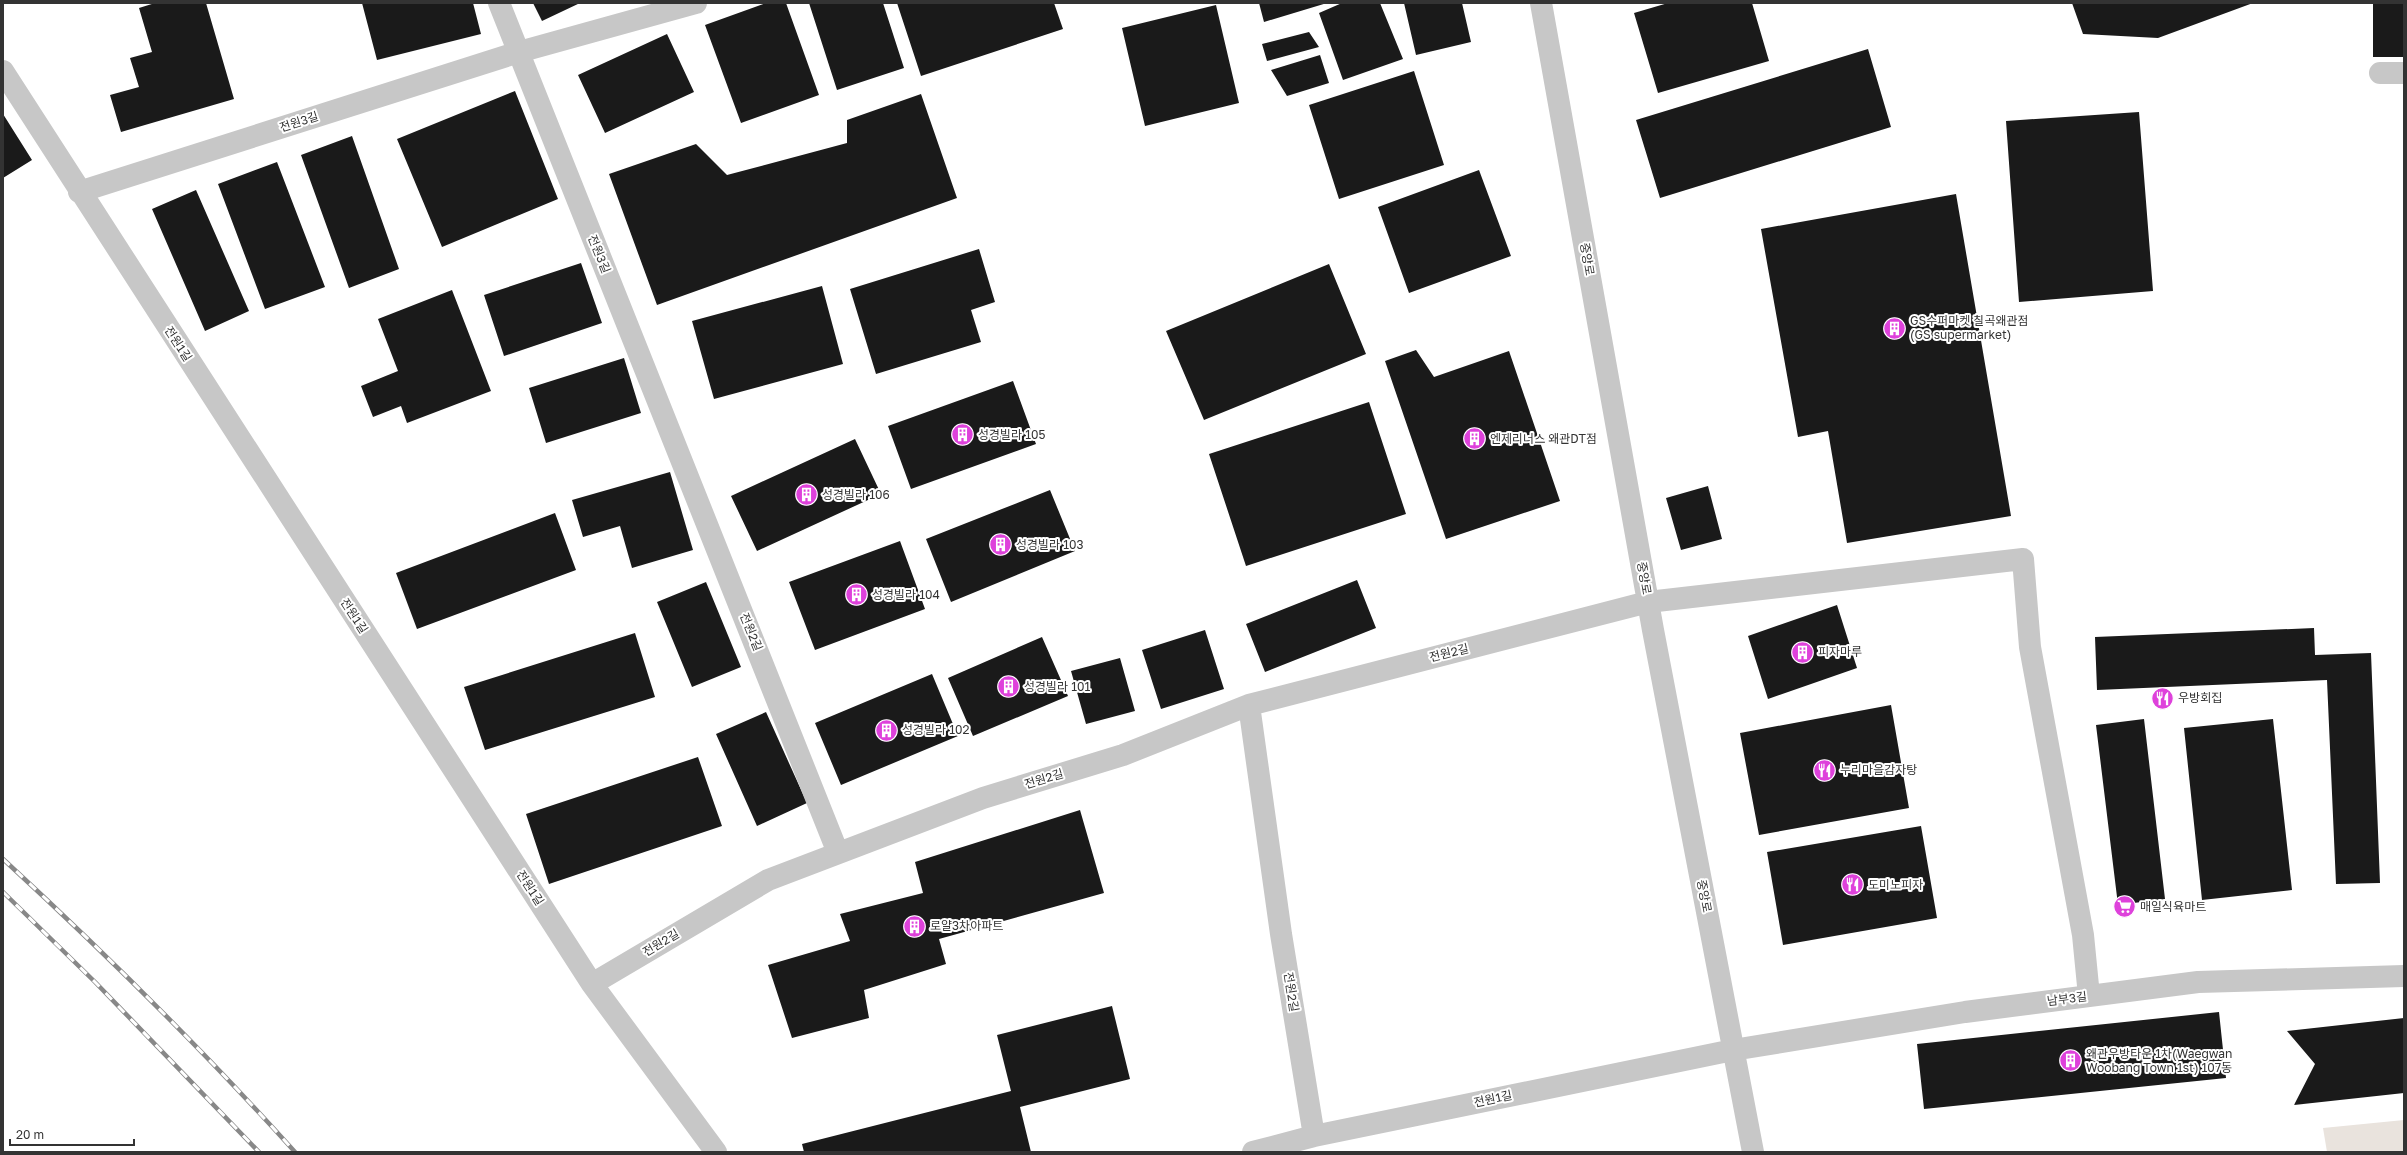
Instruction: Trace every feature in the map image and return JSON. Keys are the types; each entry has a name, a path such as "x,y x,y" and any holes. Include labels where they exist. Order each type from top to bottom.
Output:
{"street":[{"name":"전원3길","path":"499,3 680,456"},
{"name":"전원3길","path":"79,192 519,52 696,3"},
{"name":"중앙로","path":"1541,3 1648,602 1753,1152"},
{"name":"전원1길","path":"3,71 79,192 592,984 716,1152"},
{"path":"2380,72 2404,73"},
{"name":"전원2길","path":"680,456 838,853"},
{"name":"전원2길","path":"592,984 768,880 983,798 1123,755 1249,705 1648,602 2023,559 2030,647 2083,934 2089,996"},
{"name":"전원2길","path":"1249,705 1281,934 1314,1136"},
{"name":"남부3길","path":"1733,1050 1965,1012 2198,982 2404,976"},
{"name":"전원1길","path":"1253,1152 1314,1136 1733,1050"}],"shaded area":[{"path":"2404,1120 2404,1152 2327,1152 2323,1128"}],"building":[{"path":"155,3 206,3 234,99 121,132 110,95 139,87 130,58 152,52 139,8"},
{"path":"362,3 473,3 481,34 377,60"},
{"path":"533,3 580,3 542,21"},
{"path":"766,3 786,3 819,95 741,123 705,25"},
{"path":"809,3 883,3 904,68 837,90"},
{"path":"897,3 1054,3 1063,29 921,76"},
{"path":"1259,3 1327,3 1264,22"},
{"path":"1342,3 1380,3 1403,59 1343,80 1319,13"},
{"path":"1404,3 1462,3 1471,42 1416,55"},
{"path":"1668,3 1752,3 1769,61 1658,93 1634,13"},
{"path":"2072,3 2253,3 2158,38 2083,34"},
{"path":"2373,3 2404,3 2404,57 2373,57"},
{"path":"1216,5 1239,103 1145,126 1122,28"},
{"path":"1309,32 1319,47 1267,61 1262,44"},
{"path":"667,34 694,92 605,133 578,75"},
{"path":"1868,49 1891,127 1660,198 1636,120"},
{"path":"1320,55 1329,83 1287,96 1271,70"},
{"path":"1414,71 1444,165 1339,199 1309,105"},
{"path":"515,91 558,199 442,247 397,139"},
{"path":"921,94 957,198 657,305 609,174 696,144 727,175 847,143 847,120"},
{"path":"2139,112 2153,291 2019,302 2006,121"},
{"path":"3,114 32,160 3,178"},
{"path":"352,136 399,269 349,288 301,155"},
{"path":"277,162 325,287 265,309 218,184"},
{"path":"1479,170 1511,256 1409,293 1378,207"},
{"path":"196,190 249,311 205,331 152,209"},
{"name":"GS수퍼마켓 칠곡왜관점 (GS supermarket)","path":"1956,194 2011,516 1847,543 1828,431 1798,437 1761,229"},
{"path":"979,249 995,302 971,310 981,342 876,374 850,289"},
{"path":"581,263 602,323 504,356 484,295"},
{"path":"1329,264 1366,354 1204,420 1166,331"},
{"path":"822,286 843,364 714,399 692,321"},
{"path":"452,290 491,391 407,423 401,406 373,417 361,386 398,371 378,319"},
{"name":"엔제리너스 왜관DT점","path":"1416,350 1434,377 1509,351 1560,501 1446,539 1385,361"},
{"path":"624,358 641,413 546,443 529,388"},
{"name":"성경빌라 105","path":"1013,381 1036,444 911,489 888,426"},
{"path":"1369,402 1406,514 1246,566 1209,454"},
{"name":"성경빌라 106","path":"855,439 881,494 757,551 731,496"},
{"path":"670,472 693,550 632,568 620,526 583,537 572,500"},
{"path":"1708,486 1722,539 1681,550 1666,498"},
{"name":"성경빌라 103","path":"1050,490 1075,551 951,602 926,539"},
{"path":"555,513 576,570 417,629 396,573"},
{"name":"성경빌라 104","path":"900,541 925,609 815,650 789,582"},
{"path":"1357,580 1376,628 1265,672 1246,624"},
{"path":"706,582 741,667 692,687 657,602"},
{"name":"피자마루","path":"1837,605 1857,668 1768,699 1748,636"},
{"path":"2314,628 2315,655 2371,653 2380,883 2336,884 2327,680 2097,690 2095,637"},
{"path":"1205,630 1224,689 1161,709 1142,650"},
{"path":"635,633 655,697 485,750 464,687"},
{"name":"성경빌라 101","path":"1042,637 1068,696 973,736 948,678"},
{"path":"1120,658 1135,711 1086,724 1071,671"},
{"name":"성경빌라 102","path":"932,674 958,736 841,785 815,723"},
{"name":"누리마을감자탕","path":"1891,705 1909,808 1759,835 1740,733"},
{"path":"766,712 807,803 757,826 716,734"},
{"path":"2144,719 2165,899 2118,905 2096,725"},
{"path":"2273,719 2292,890 2202,900 2184,728"},
{"path":"698,757 722,826 549,884 526,814"},
{"name":"로얄3차아파트","path":"1080,810 1104,893 939,939 946,964 864,990 869,1018 792,1038 768,965 850,941 840,914 923,893 915,862"},
{"name":"도미노피자","path":"1921,826 1937,918 1783,945 1767,852"},
{"path":"1112,1006 1130,1079 1020,1107 1031,1152 804,1152 802,1144 1011,1091 997,1035"},
{"name":"왜관우방타운 1차(Waegwan Woobang Town 1st) 107동","path":"2219,1012 2226,1078 1924,1109 1917,1044"},
{"path":"2404,1018 2404,1093 2294,1105 2315,1064 2287,1031"}],"railway":[{"path":"3,859 189,1039 295,1152"},
{"path":"3,892 95,982 259,1152"}],"place":[{"name":"GS수퍼마켓 칠곡왜관점 (GS supermarket)","path":"1894,328"},
{"name":"성경빌라 105","path":"962,435"},
{"name":"엔제리너스 왜관DT점","path":"1475,439"},
{"name":"성경빌라 106","path":"806,495"},
{"name":"성경빌라 103","path":"1000,545"},
{"name":"성경빌라 104","path":"857,595"},
{"name":"피자마루","path":"1802,652"},
{"name":"성경빌라 101","path":"1008,687"},
{"name":"우방회집","path":"2163,698"},
{"name":"성경빌라 102","path":"886,730"},
{"name":"누리마을감자탕","path":"1825,770"},
{"name":"도미노피자","path":"1852,885"},
{"name":"매일식육마트","path":"2125,907"},
{"name":"로얄3차아파트","path":"914,926"},
{"name":"왜관우방타운 1차(Waegwan Woobang Town 1st) 107동","path":"2071,1061"}]}
